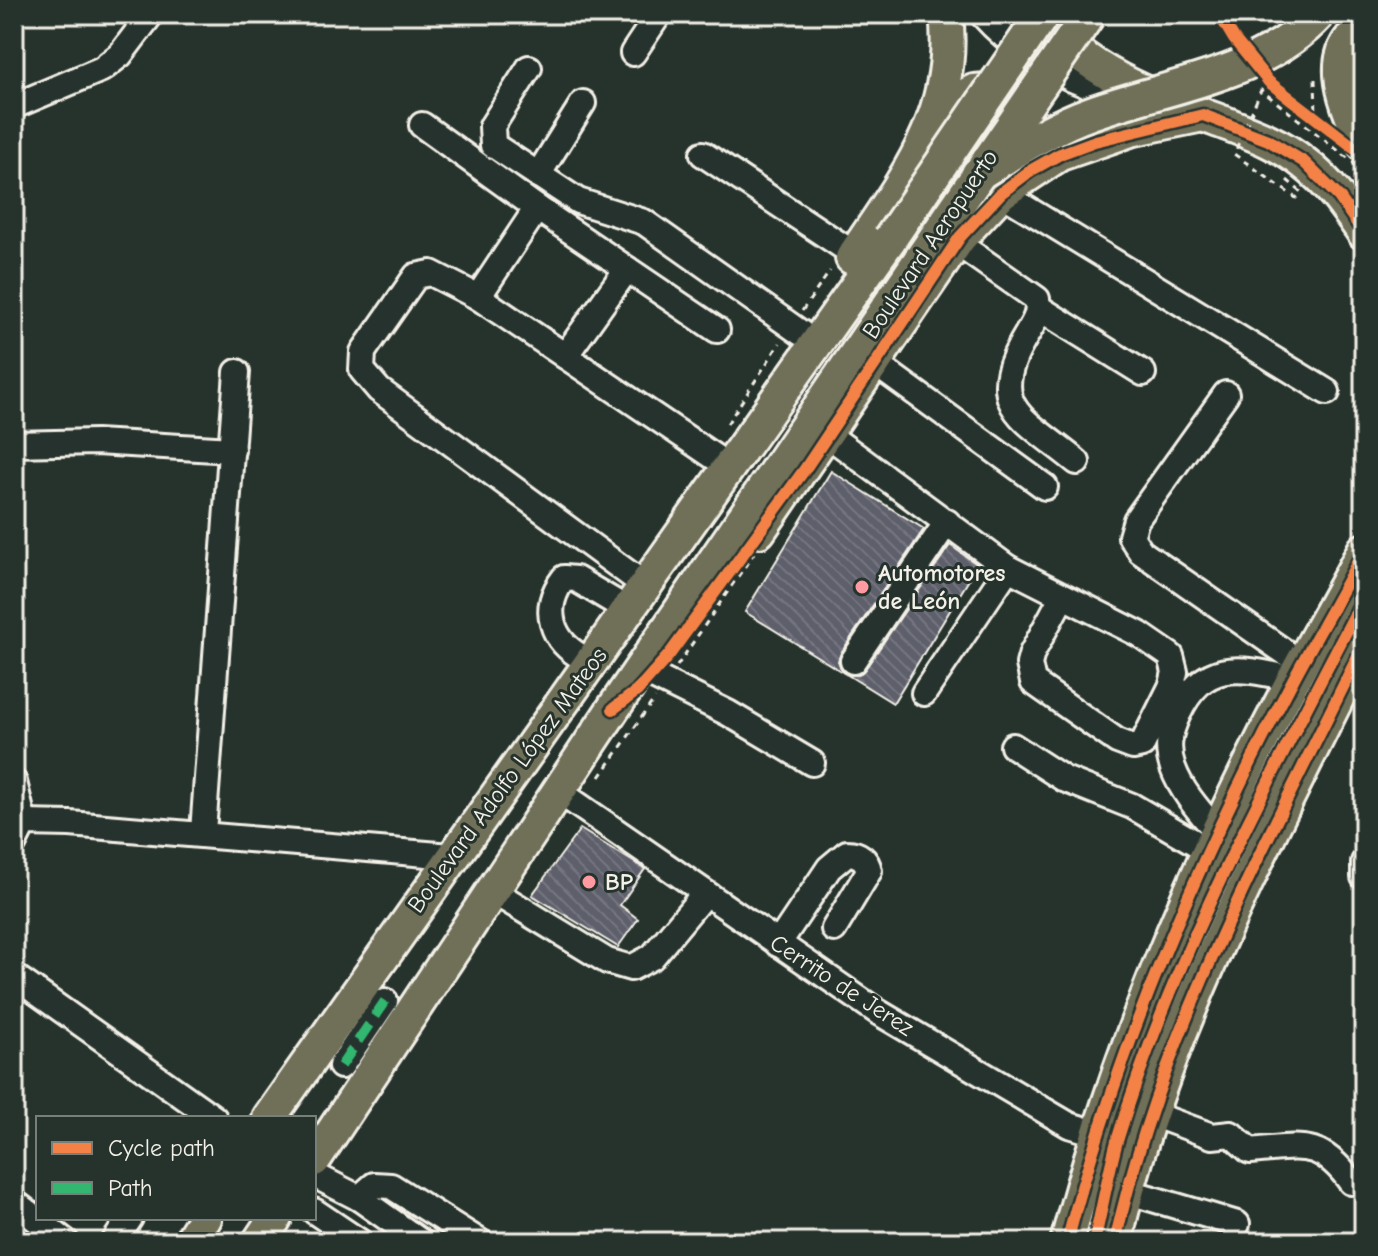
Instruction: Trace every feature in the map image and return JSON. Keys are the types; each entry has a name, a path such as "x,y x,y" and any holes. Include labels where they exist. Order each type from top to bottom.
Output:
{"main road":[{"path":"570,694 585,659 712,455 849,251 919,155 939,109 947,59 946,14"},
{"name":"Boulevard Aeropuerto","path":"758,462 990,184 1089,14"},
{"path":"613,709 653,676 828,435 959,240 990,184 1052,130 1089,113 1210,77 1276,51 1299,36 1319,14"},
{"path":"1046,20 1127,85 1268,140 1304,162 1339,197 1364,233"},
{"name":"Boulevard Aeropuerto","path":"758,462 1046,20"},
{"path":"1362,156 1344,94 1341,68 1343,50 1353,34 1364,28"},
{"path":"939,109 985,88 999,89 1011,98 1016,112 1016,136 1011,150 981,195 959,240"},
{"path":"990,184 1060,154 1130,130 1203,115"},
{"name":"Boulevard Adolfo López Mateos","path":"270,1116 451,856 570,694 758,462"},
{"name":"Boulevard Adolfo López Mateos","path":"316,1157 561,793 758,462"},
{"path":"1067,1242 1097,1135 1141,1008 1215,843 1298,672 1364,550"},
{"path":"1115,1242 1149,1113 1241,896 1363,648"},
{"path":"190,1242 204,1220"},
{"path":"259,1242 274,1220"}],"street":[{"path":"14,106 102,69 120,55 151,14"},
{"path":"633,53 659,14"},
{"path":"982,14 1012,44 1094,88 1203,115"},
{"path":"529,68 490,132 493,145 578,201 644,222 796,330"},
{"path":"538,175 583,103"},
{"path":"422,125 537,208 717,330"},
{"path":"703,154 849,251"},
{"path":"990,184 1327,392"},
{"path":"478,297 537,208"},
{"path":"316,1130 515,839 758,462 920,228"},
{"path":"959,240 1032,293 1039,308 1143,373"},
{"path":"565,356 627,269"},
{"path":"627,591 367,380 361,362 363,352 416,276 431,273 478,297 712,455"},
{"path":"1039,308 1008,365 1008,398 1016,411 1077,462"},
{"path":"876,364 1045,487"},
{"path":"203,832 237,372"},
{"path":"1226,394 1136,520 1131,537 1141,552 1298,672"},
{"path":"828,435 1008,568 1139,634 1171,656 1175,672 1172,685 1142,745 1133,747 1117,741 1033,682 1029,664 1032,653 1062,597"},
{"path":"14,444 96,442 232,450"},
{"path":"853,661 947,522"},
{"path":"924,693 1008,568"},
{"path":"585,659 571,652 551,622 551,596 564,578 627,591"},
{"path":"1215,843 1185,793 1169,756 1170,732 1186,698 1198,682 1233,669 1298,672"},
{"path":"653,676 728,713 812,763"},
{"path":"1013,746 1064,779 1215,843"},
{"path":"14,782 19,833 203,832 451,856"},
{"name":"Cerrito de Jerez","path":"561,793 878,1012 1069,1125 1140,1146"},
{"path":"778,944 829,868 847,853 855,853 863,859 869,871 834,929"},
{"path":"1364,862 1364,877"},
{"path":"494,892 617,966 631,968 652,957 705,893"},
{"path":"14,976 211,1116"},
{"path":"341,1066 385,1001"},
{"path":"1149,1113 1212,1136 1231,1134 1250,1151 1295,1147 1322,1151 1335,1161 1351,1182"},
{"path":"316,1176 359,1198 421,1242"},
{"path":"359,1198 374,1185 391,1186 480,1242"},
{"path":"1126,1191 1237,1224"},
{"path":"14,1202 36,1219"},
{"path":"316,1212 360,1242"},
{"path":"37,1220 66,1242"},
{"path":"114,1242 129,1220"},
{"path":"241,1242 256,1220"}],"path":[{"path":"1260,72 1362,156"},
{"path":"1287,180 1301,192 1296,198 1234,154 1261,90 1362,156"},
{"path":"712,455 849,251"}],"building":[{"name":"Automotores de León","path":"831,471 924,529 841,653 838,661 844,673 745,612"},
{"path":"950,545 978,565 893,703 846,674 859,675 865,669"},
{"name":"BP","path":"580,829 645,869 620,905 638,919 618,947 532,895"}],"marked path":[{"path":"341,1066 385,1001"}],"cycle path":[{"path":"1219,14 1234,39 1269,82 1364,155"},
{"path":"613,709 637,691 669,655 805,469 960,237 1001,193 1030,171 1060,154 1095,141 1203,115 1268,140 1304,162 1339,197 1364,233"},
{"path":"1067,1242 1136,1025 1194,883 1259,746 1364,550"},
{"path":"1094,1242 1117,1141 1167,1000 1228,863 1364,597"},
{"path":"1115,1242 1135,1164 1189,1011 1256,862 1364,644"}],"place":[{"name":"Automotores de León","path":"862,587"},
{"name":"BP","path":"589,882"}]}
